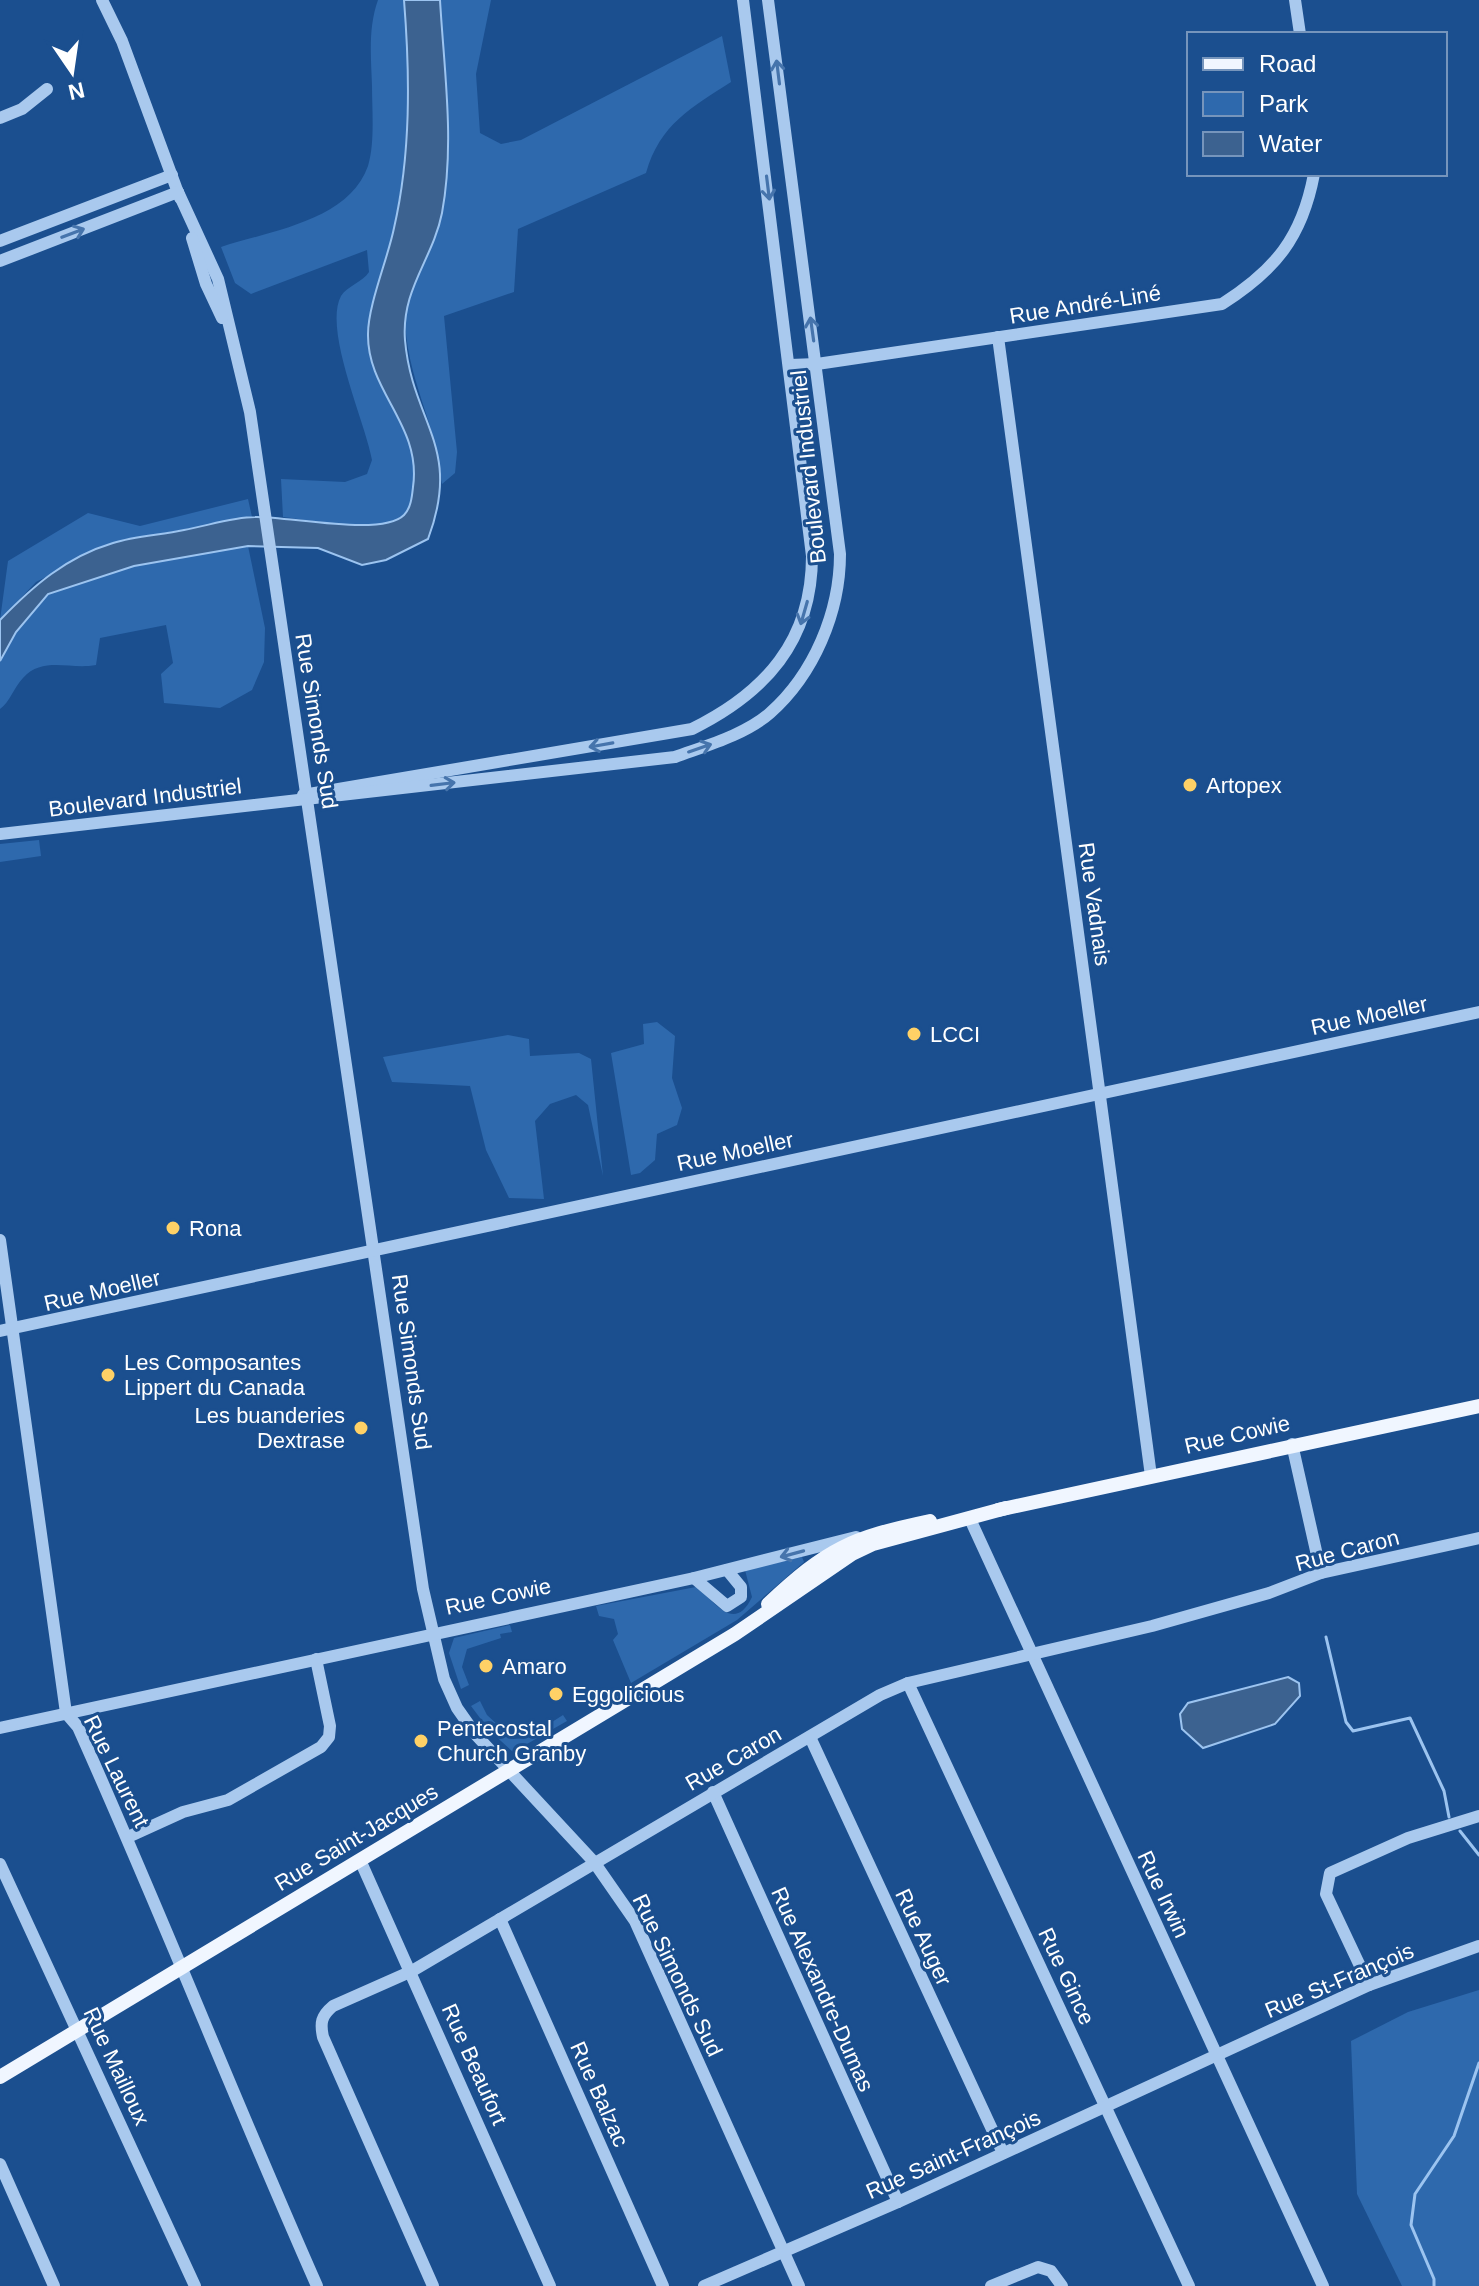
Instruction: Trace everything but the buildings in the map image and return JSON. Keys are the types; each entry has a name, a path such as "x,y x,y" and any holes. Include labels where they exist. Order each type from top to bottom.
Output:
{"main road":[{"name":"Rue Cowie","path":"867,1535 1479,1406"},
{"name":"Rue Cowie","path":"970,1519 1006,1508"},
{"name":"Rue Saint-Jacques","path":"0,2077 735,1634 852,1554 873,1544 970,1519"},
{"name":"Rue Saint-Jacques","path":"735,1634 808,1566 867,1535"}],"street":[{"name":"Rue Simonds Sud","path":"102,0 122,41 178,192 218,279 250,412 432,1633 444,1679 457,1708 476,1735 511,1769 594,1862 635,1921 799,2286"},
{"name":"Boulevard Industriel","path":"0,834 295,799 692,729 729,711 753,693 786,653 805,618 812,579 790,365 743,0"},
{"name":"Boulevard Industriel","path":"309,796 675,757 716,743 769,714 805,671 825,631 840,585 840,554 768,0"},
{"path":"1295,0 1300,32"},
{"path":"0,118 22,109 47,89"},
{"path":"0,241 172,175"},
{"name":"Rue André-Liné","path":"790,365 817,364 1222,304 1257,282 1284,253 1304,213 1313,176"},
{"path":"0,261 178,192"},
{"path":"41,225 48,242"},
{"name":"Rue Vadnais","path":"998,337 1151,1476"},
{"name":"Rue Moeller","path":"6,1331 1479,1012"},
{"name":"Rue Laurent","path":"0,1240 6,1331 66,1713 78,1727 128,1837 232,2094 317,2286"},
{"path":"1292,1444 1321,1573"},
{"name":"Rue Irwin","path":"970,1519 1323,2286"},
{"name":"Rue Cowie","path":"0,1728 694,1578 867,1535"},
{"name":"Rue Caron","path":"433,2286 320,2025 324,2013 333,2006 412,1971 880,1695 908,1683 1152,1626 1269,1593 1321,1573 1479,1538"},
{"path":"694,1578 727,1606 741,1597 741,1587 727,1570"},
{"path":"128,1837 183,1812 228,1800 321,1747 329,1737 330,1726 316,1659"},
{"name":"Rue Gince","path":"908,1683 1189,2286"},
{"name":"Rue Auger","path":"810,1737 1003,2153"},
{"name":"Rue Alexandre-Dumas","path":"713,1792 898,2202"},
{"path":"1369,1985 1326,1894 1330,1873 1408,1838 1479,1816"},
{"name":"Rue Beaufort","path":"360,1860 550,2286"},
{"name":"Rue Mailloux","path":"0,1864 195,2286"},
{"name":"Rue Balzac","path":"500,1919 663,2286"},
{"name":"Rue St-François","path":"1216,2054 1369,1985 1479,1946"},
{"name":"Rue Saint-François","path":"704,2286 898,2202 1216,2054"},
{"path":"0,2164 54,2286"},
{"path":"991,2286 1038,2267 1051,2271 1062,2286"}],"green space":[{"path":"378,0 404,0 407,112 395,223 371,312 368,335 381,378 411,447 416,470 415,492 406,512 397,519 349,525 283,517 281,479 345,482 367,474 372,460 341,353 337,311 341,296 369,272 367,250 251,294 235,283 221,247 284,229 326,212 344,200 358,185 368,166 372,147 371,42"},
{"path":"440,0 491,0 476,74 480,133 501,144 521,140 722,36 731,82 690,109 668,130 652,156 646,173 518,229 514,292 444,316 457,452 455,473 442,484 434,440 410,357 405,311 410,288 438,226 446,188 449,134"},
{"path":"248,499 252,517 114,542 36,582 0,620 8,561 88,513 140,526"},
{"path":"248,546 265,628 264,662 252,690 220,708 164,703 161,674 173,663 166,625 100,638 96,665 48,666 31,671 0,709 0,661 16,632 48,593 134,566"},
{"path":"39,840 41,856 0,862 0,844"},
{"path":"657,1022 675,1036 672,1078 682,1108 677,1125 657,1134 655,1160 640,1173 631,1175 611,1053 644,1044 643,1024"},
{"path":"508,1035 529,1039 530,1056 579,1053 591,1059 603,1176 588,1105 576,1095 550,1104 535,1121 544,1199 509,1198 486,1150 470,1086 392,1082 383,1057"},
{"path":"802,1557 804,1562 737,1620 631,1683 613,1640 618,1634 614,1619 599,1616 596,1606 696,1587 724,1611 738,1613 752,1597 745,1570"},
{"path":"510,1625 512,1632 467,1649 462,1667 469,1685 461,1689 449,1653 454,1638"},
{"path":"480,1701 487,1715 513,1739 527,1738 563,1715 567,1721 513,1752 489,1730 471,1706"},
{"path":"1479,1990 1479,2286 1402,2286 1357,2194 1351,2041 1408,2012"}],"water":[{"path":"404,0 440,0 447,106 448,160 442,213 413,290 405,322 409,369 438,457 440,480 437,507 428,539 386,560 362,565 318,548 248,546 134,566 48,594 16,632 0,661 0,620 51,574 96,549 130,539 246,517 356,525 393,521 406,512 413,487 414,465 410,445 376,374 368,334 371,309 394,228 404,172 408,86"},
{"path":"1288,1677 1299,1683 1300,1696 1275,1724 1203,1748 1182,1729 1180,1714 1188,1703"}],"waterway":[{"path":"1326,1637 1346,1722 1353,1731 1410,1718 1444,1791 1449,1817"},
{"path":"1460,1831 1479,1855"},
{"path":"1434,2286 1434,2279 1411,2225 1415,2194 1454,2136 1479,2063"}],"place":[{"name":"Artopex","path":"1190,785"},
{"name":"LCCI","path":"914,1034"},
{"name":"Rona","path":"173,1228"},
{"name":"Les Composantes Lippert du Canada","path":"108,1375"},
{"name":"Les buanderies Dextrase","path":"361,1428"},
{"name":"Amaro","path":"486,1666"},
{"name":"Eggolicious","path":"556,1694"},
{"name":"Pentecostal Church Granby","path":"421,1741"}]}
